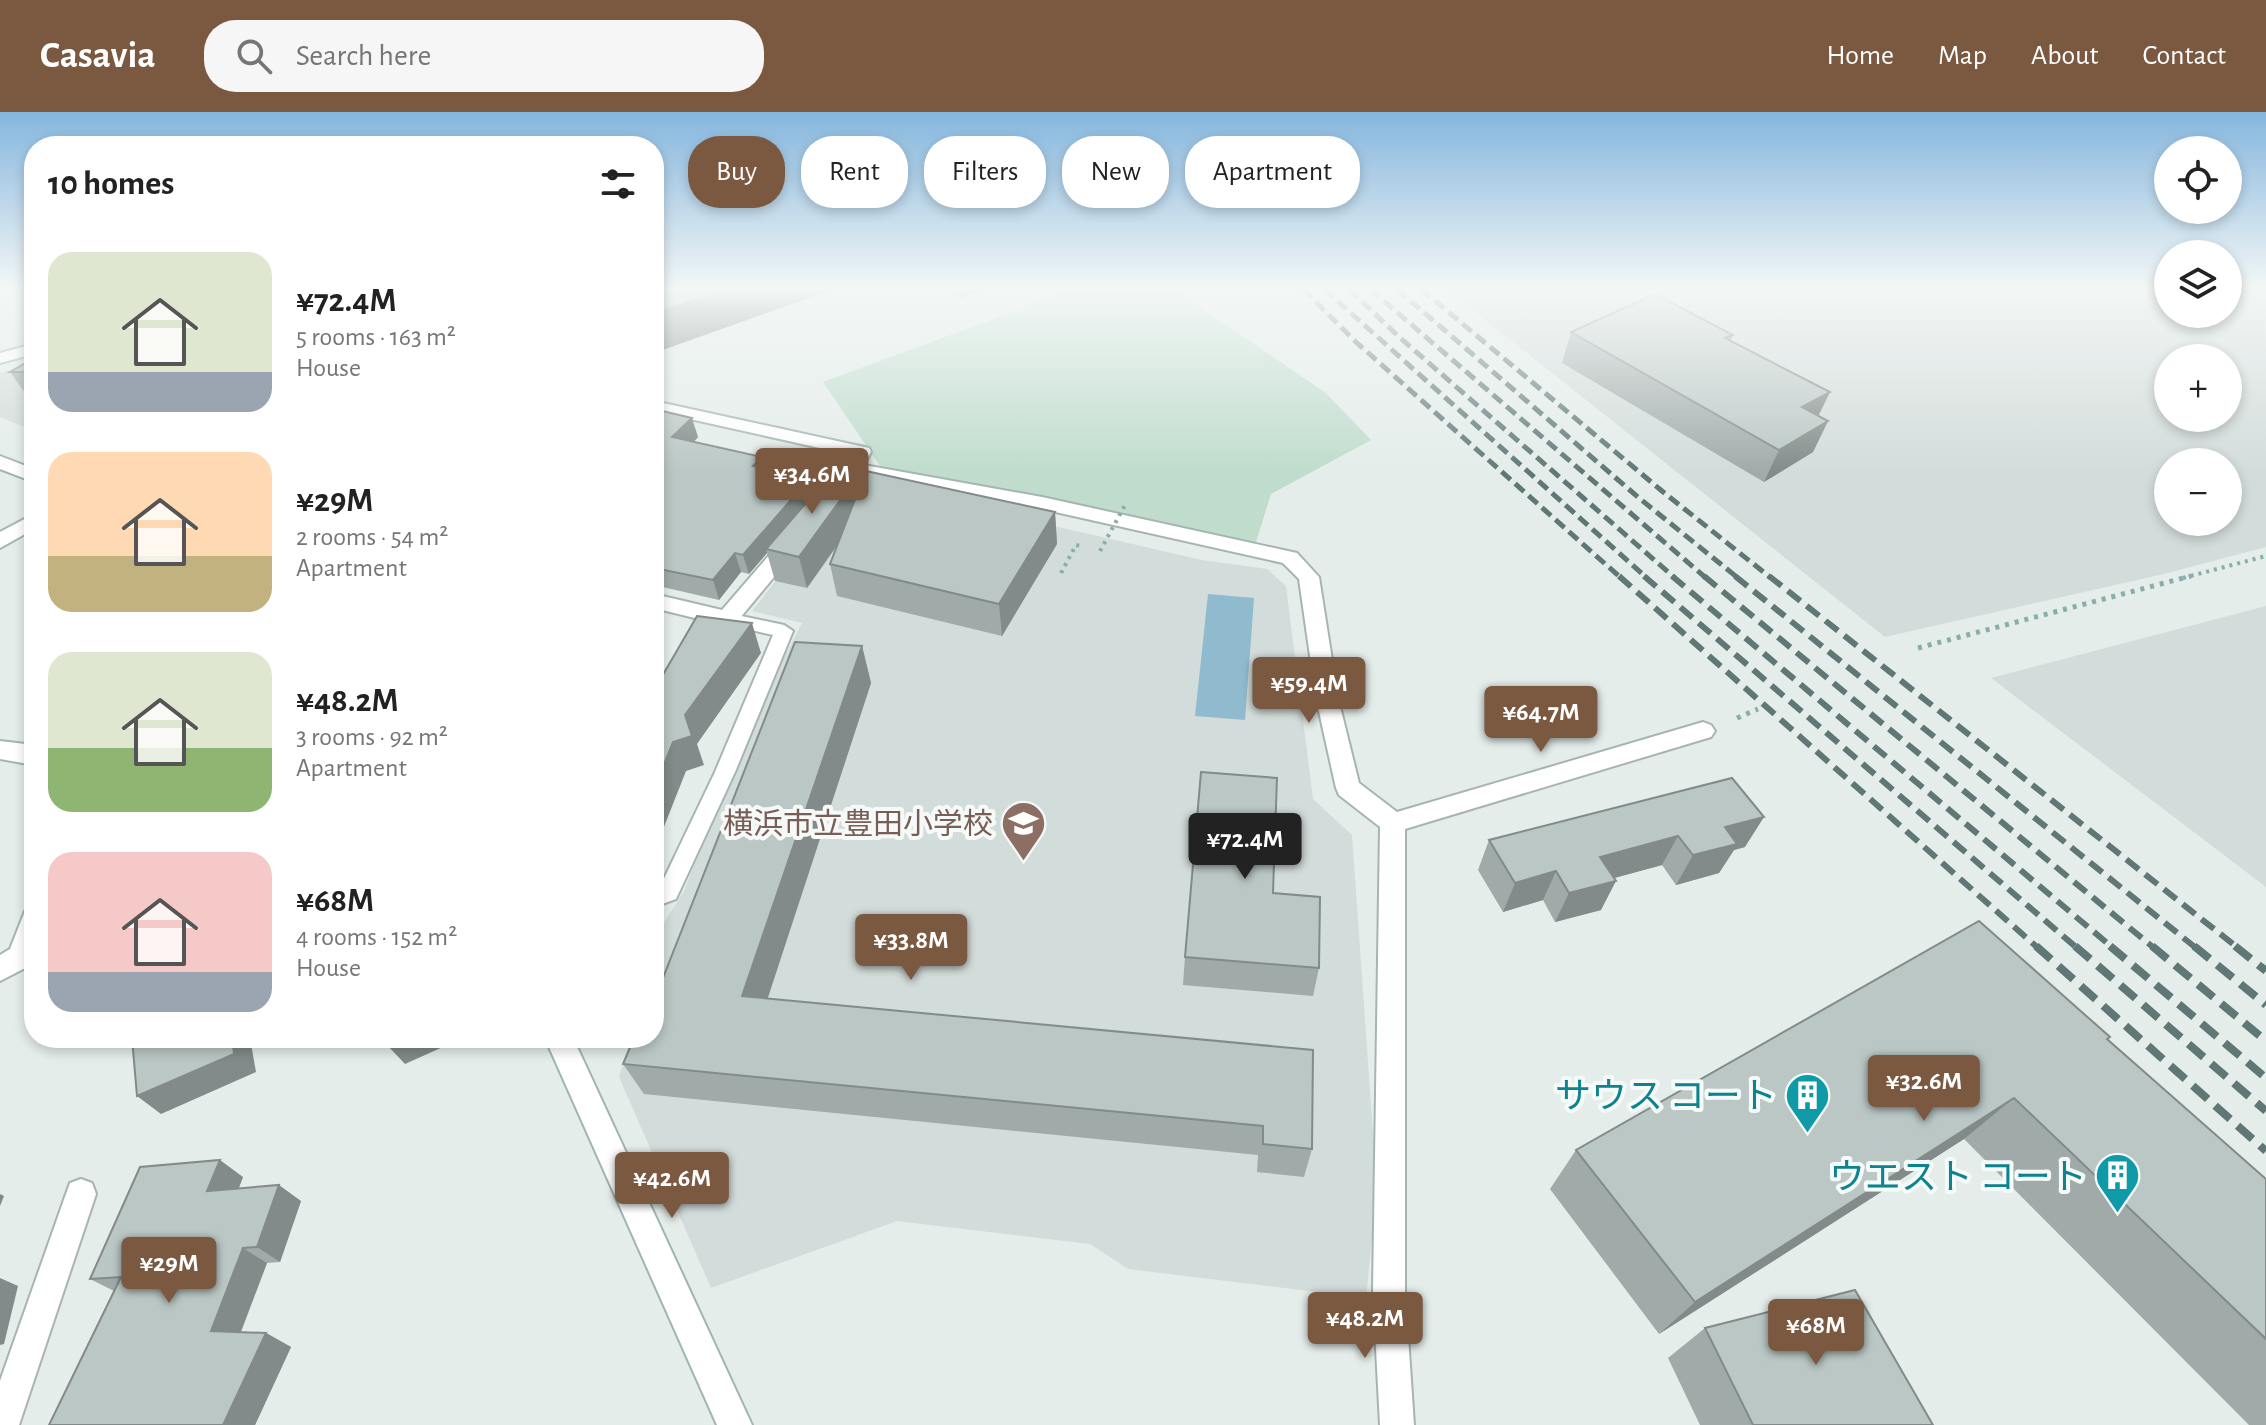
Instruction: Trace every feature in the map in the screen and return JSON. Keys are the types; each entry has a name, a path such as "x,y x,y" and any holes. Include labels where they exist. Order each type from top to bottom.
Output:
{"street":[{"path":"0,358 24,352"},
{"path":"664,408 862,452 854,469 834,492"},
{"path":"0,462 24,472"},
{"path":"854,469 1042,503 1290,558 1309,577 1327,698 1348,788 1393,823"},
{"path":"0,541 24,526"},
{"path":"664,603 727,619 805,527"},
{"path":"1393,823 1703,731"},
{"path":"0,750 24,752"},
{"path":"1393,823 1389,1291 1397,1425"},
{"path":"0,969 21,957 24,948"},
{"path":"564,1048 735,1425"},
{"path":"2,1425 81,1194"}],"lane":[{"path":"664,894 668,893 725,772 784,631 727,619"}],"path":[{"path":"1061,573 1076,545 1100,551 1125,505"},
{"path":"1918,648 2266,556"}],"shaded area":[{"path":"1523,350 2154,350 2154,432 2242,432 2242,350 2266,350 2266,547 2164,574 1885,637"},
{"path":"24,367 24,427 0,417 0,373"},
{"name":"横浜市立豊田小学校","path":"862,482 1202,560 1267,569 1286,586 1313,799 1352,835 1377,1190 1366,1298 1128,1269 1090,1244 897,1221 711,1288 619,1077 628,1048 664,1048 665,921 684,891 740,743 802,623 752,611 848,488"},
{"path":"2266,606 2266,887 1991,678"}],"green space":[{"path":"909,350 1263,350 1326,393 1371,440 1271,494 1255,545 882,469 823,382"}],"water":[{"path":"1208,594 1254,598 1245,720 1195,716"}],"building":[{"path":"1603,350 1749,350 1830,392 1802,407 1828,421 1779,450"},
{"path":"24,364 24,372 10,372"},
{"path":"664,411 692,418 672,437 762,457 753,466 810,478 743,555 735,553 713,580 664,570"},
{"path":"866,471 1055,512 999,604 830,564"},
{"path":"833,472 857,477 799,557 766,549"},
{"path":"697,616 752,623 685,715 692,736 673,742 664,764 664,673"},
{"path":"795,642 862,646 742,996 1313,1050 1312,1149 1263,1144 1263,1126 623,1064 630,1048 664,1048 664,975"},
{"path":"1201,772 1277,778 1273,893 1320,897 1319,968 1185,957"},
{"path":"1732,778 1764,817 1725,827 1737,844 1693,855 1678,836 1600,857 1616,881 1569,893 1556,871 1515,883 1489,840"},
{"path":"1979,921 2266,1179 2266,1339 2014,1098 1695,1302 1576,1150"},
{"path":"133,1048 233,1048 234,1054 137,1096"},
{"path":"220,1160 207,1191 279,1185 257,1247 243,1248 211,1331 266,1333 223,1425 49,1425 121,1277 90,1279 140,1167"},
{"path":"1855,1290 1933,1425 1753,1425 1705,1328"}],"railway":[{"path":"1365,350 1621,578"},
{"path":"1392,350 1647,578"},
{"path":"1414,350 1675,578"},
{"path":"1441,350 1706,578"},
{"path":"1468,350 1639,498 1738,578"},
{"path":"1494,350 1771,578"},
{"path":"1619,576 2038,948"},
{"path":"1644,576 2077,948"},
{"path":"1672,576 2113,948"},
{"path":"1704,576 2154,948"},
{"path":"1735,576 2196,948"},
{"path":"1769,576 2238,948"},
{"path":"2036,946 2266,1151"},
{"path":"2075,946 2266,1111"},
{"path":"2110,946 2266,1078"},
{"path":"2152,946 2266,1041"},
{"path":"2194,946 2266,1005"},
{"path":"2235,946 2266,971"}],"place":[{"name":"横浜市立豊田小学校","path":"1024,863"},
{"name":"サウス コート","path":"1808,1134"},
{"name":"ウエスト コート","path":"2118,1215"}]}
